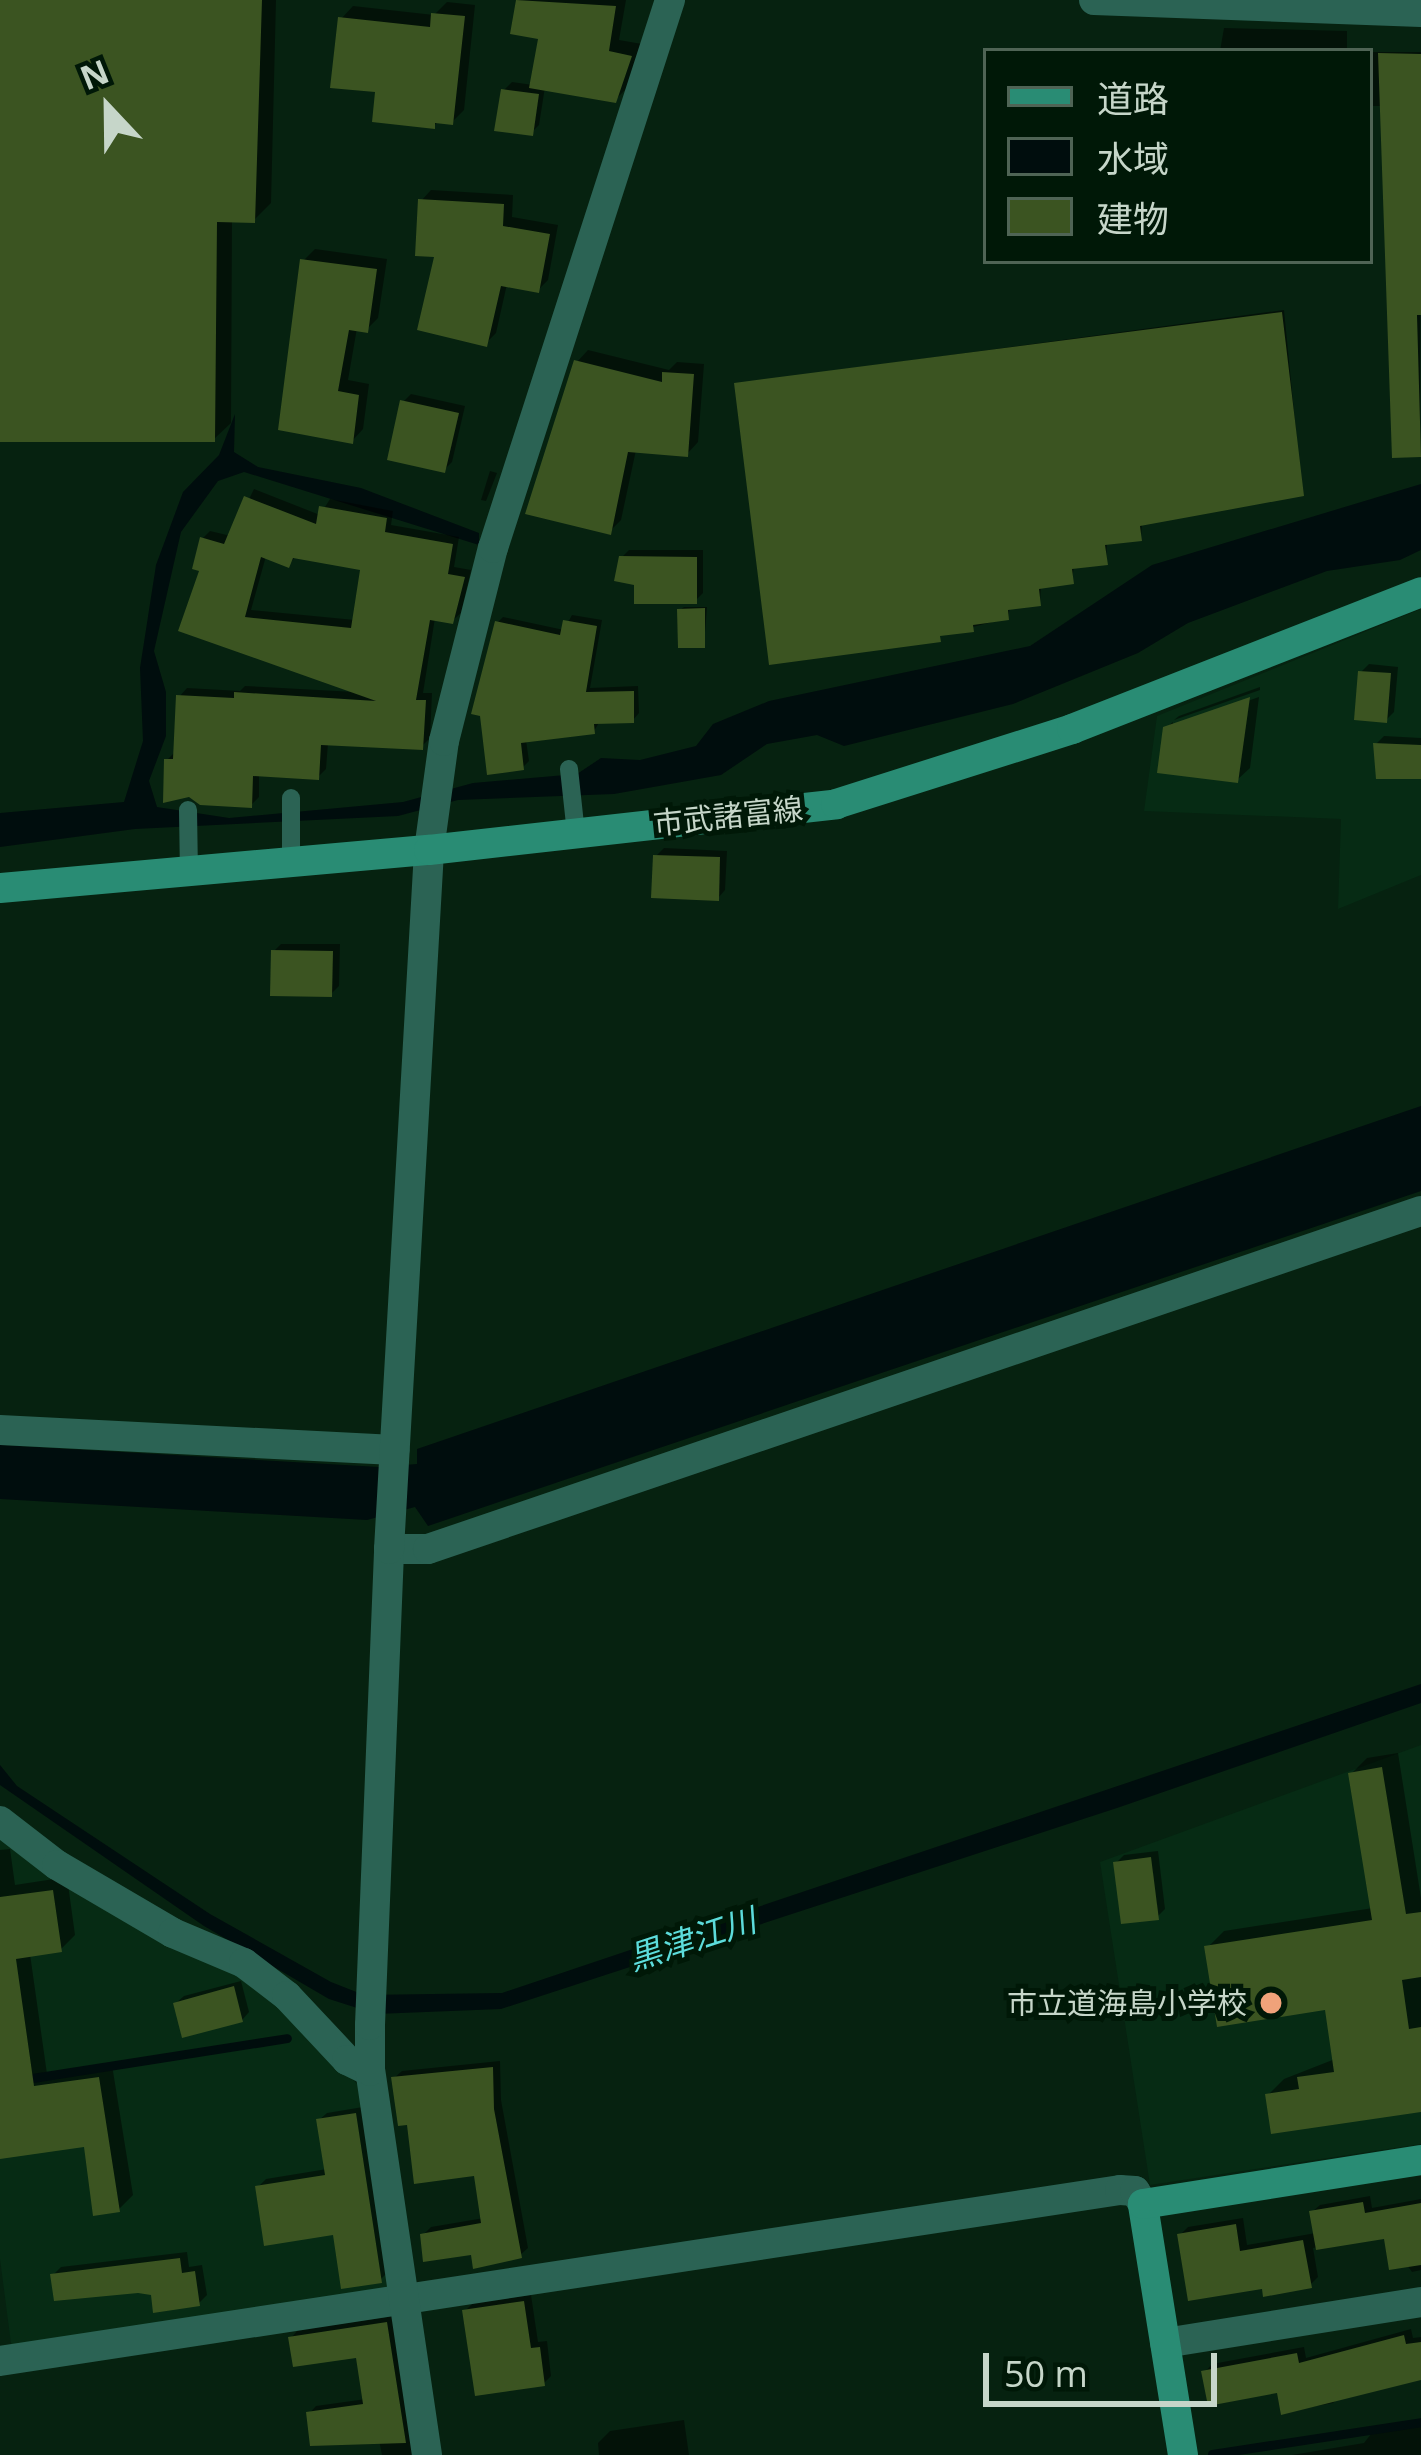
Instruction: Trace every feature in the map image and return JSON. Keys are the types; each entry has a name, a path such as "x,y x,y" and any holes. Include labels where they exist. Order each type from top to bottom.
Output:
{"main road":[{"name":"市武諸富線","path":"0,889 189,871 291,847 429,850 575,819 836,804 1072,729 1421,592"},
{"path":"1183,2455 1143,2204 1421,2160"}],"street":[{"path":"427,2455 370,2071 370,1962 429,850 436,796 493,548 670,0"},
{"path":"1094,0 1421,12"},
{"path":"390,1537 428,1549 1421,1211"},
{"path":"0,1430 394,1450"},
{"path":"0,1821 58,1865 173,1933 244,1963 287,1996 347,2060 370,2071"},
{"path":"0,2361 1120,2190 1135,2192 1143,2204"},
{"path":"1165,2343 1421,2302"}],"lane":[{"path":"569,769 575,819"},
{"path":"291,798 291,847"},
{"path":"188,809 189,871"}],"shaded area":[{"path":"1421,609 1421,875 1338,909 1341,819 1144,811 1157,716"},
{"name":"市立道海島小学校","path":"1421,1745 1421,2144 1150,2185 1100,1862"},
{"path":"0,1834 229,1968 280,2004 361,2088 392,2291 12,2351 0,2259"}],"water":[{"path":"235,414 234,452 258,467 361,488 479,533 479,545 244,472 218,481 181,532 154,651 166,692 166,736 149,781 157,807 229,818 403,802 473,783 577,774 601,758 640,760 696,746 713,724 769,701 1030,646 1152,565 1421,484 1421,550 1400,560 1327,571 1188,623 1138,653 1013,704 844,746 817,735 767,744 721,775 614,794 458,800 398,816 135,829 0,847 0,813 124,802 143,741 140,668 156,565 183,492 219,455"},
{"path":"1421,1106 1421,1191 428,1526 415,1507 367,1520 0,1499 0,1445 379,1467 417,1464 417,1449"},
{"name":"黒津江川","path":"1421,1684 1421,1703 1117,1808 501,2009 376,2014 329,1999 204,1926 0,1785 0,1765 17,1786 210,1914 331,1982 364,1995 502,1993"}],"building":[{"path":"0,0 262,0 255,223 217,222 215,442 0,442"},
{"path":"516,0 616,6 609,51 632,56 616,103 529,88 538,39 510,34"},
{"path":"431,13 465,16 453,125 435,123 435,129 372,122 375,92 330,88 338,17 430,27"},
{"path":"1378,53 1421,54 1421,315 1417,315 1421,457 1392,458"},
{"path":"501,89 539,94 533,136 494,131"},
{"path":"418,199 504,204 503,226 550,234 539,293 501,286 487,347 417,330 434,257 415,256"},
{"path":"300,259 377,269 368,333 349,330 338,391 359,395 353,444 278,430"},
{"path":"1282,312 1304,496 1140,526 1142,541 1105,545 1108,565 1072,569 1074,584 1039,589 1041,606 1008,610 1009,620 973,625 974,632 940,636 941,642 769,665 734,383"},
{"path":"574,360 662,382 662,372 694,374 688,457 628,452 611,535 525,514"},
{"path":"400,400 459,413 445,473 387,460"},
{"path":"244,496 316,524 319,506 387,518 385,532 453,544 448,574 465,577 453,624 430,620 416,700 426,700 423,750 321,745 319,780 253,776 252,808 200,805 189,797 163,803 164,759 173,759 176,695 234,698 234,692 376,701 178,631 199,571 192,569 200,537 224,544","holes":["261,557 289,568 293,558 360,570 351,628 245,617"]},
{"path":"619,556 697,557 697,604 634,604 634,585 614,581"},
{"path":"705,608 705,648 678,648 677,609"},
{"path":"563,620 597,626 586,692 634,691 634,723 594,724 595,734 521,743 524,770 487,775 480,716 471,714 495,621 560,635"},
{"path":"1358,671 1391,673 1387,723 1354,720"},
{"path":"1250,697 1238,783 1157,773 1163,727"},
{"path":"1373,743 1421,745 1421,779 1376,779"},
{"path":"653,855 720,857 719,901 651,898"},
{"path":"271,950 333,951 332,997 270,996"},
{"path":"1382,1767 1406,1914 1421,1912 1421,1977 1402,1980 1409,2029 1421,2027 1421,2112 1271,2134 1265,2094 1299,2089 1297,2077 1334,2072 1325,2010 1217,2027 1204,1946 1372,1920 1348,1773"},
{"path":"1151,1857 1159,1920 1121,1924 1113,1862"},
{"path":"53,1890 62,1952 16,1959 34,2086 99,2077 120,2212 93,2216 84,2147 0,2159 0,1897"},
{"path":"234,1986 243,2022 182,2038 173,2003"},
{"path":"493,2067 494,2109 522,2258 473,2269 471,2255 423,2262 420,2234 481,2223 474,2176 414,2184 407,2125 398,2126 391,2077"},
{"path":"356,2113 382,2283 341,2289 333,2235 264,2246 255,2186 325,2175 316,2119"},
{"path":"1363,2202 1365,2213 1421,2203 1421,2265 1389,2270 1384,2239 1316,2250 1309,2211"},
{"path":"1236,2224 1240,2251 1303,2240 1312,2288 1263,2297 1262,2289 1188,2301 1177,2234"},
{"path":"180,2258 182,2273 195,2271 200,2306 153,2313 151,2295 138,2293 54,2301 50,2274"},
{"path":"524,2301 531,2348 540,2347 545,2386 475,2396 462,2310"},
{"path":"387,2322 406,2443 310,2446 306,2412 363,2404 356,2358 293,2367 288,2337"},
{"path":"1404,2335 1406,2344 1421,2342 1421,2380 1281,2415 1277,2393 1208,2406 1201,2371 1297,2353 1299,2363"}],"waterway":[{"path":"26,2079 287,2038"},
{"path":"1212,2454 1421,2422"}],"place":[{"name":"市立道海島小学校","path":"1271,2003"}]}
